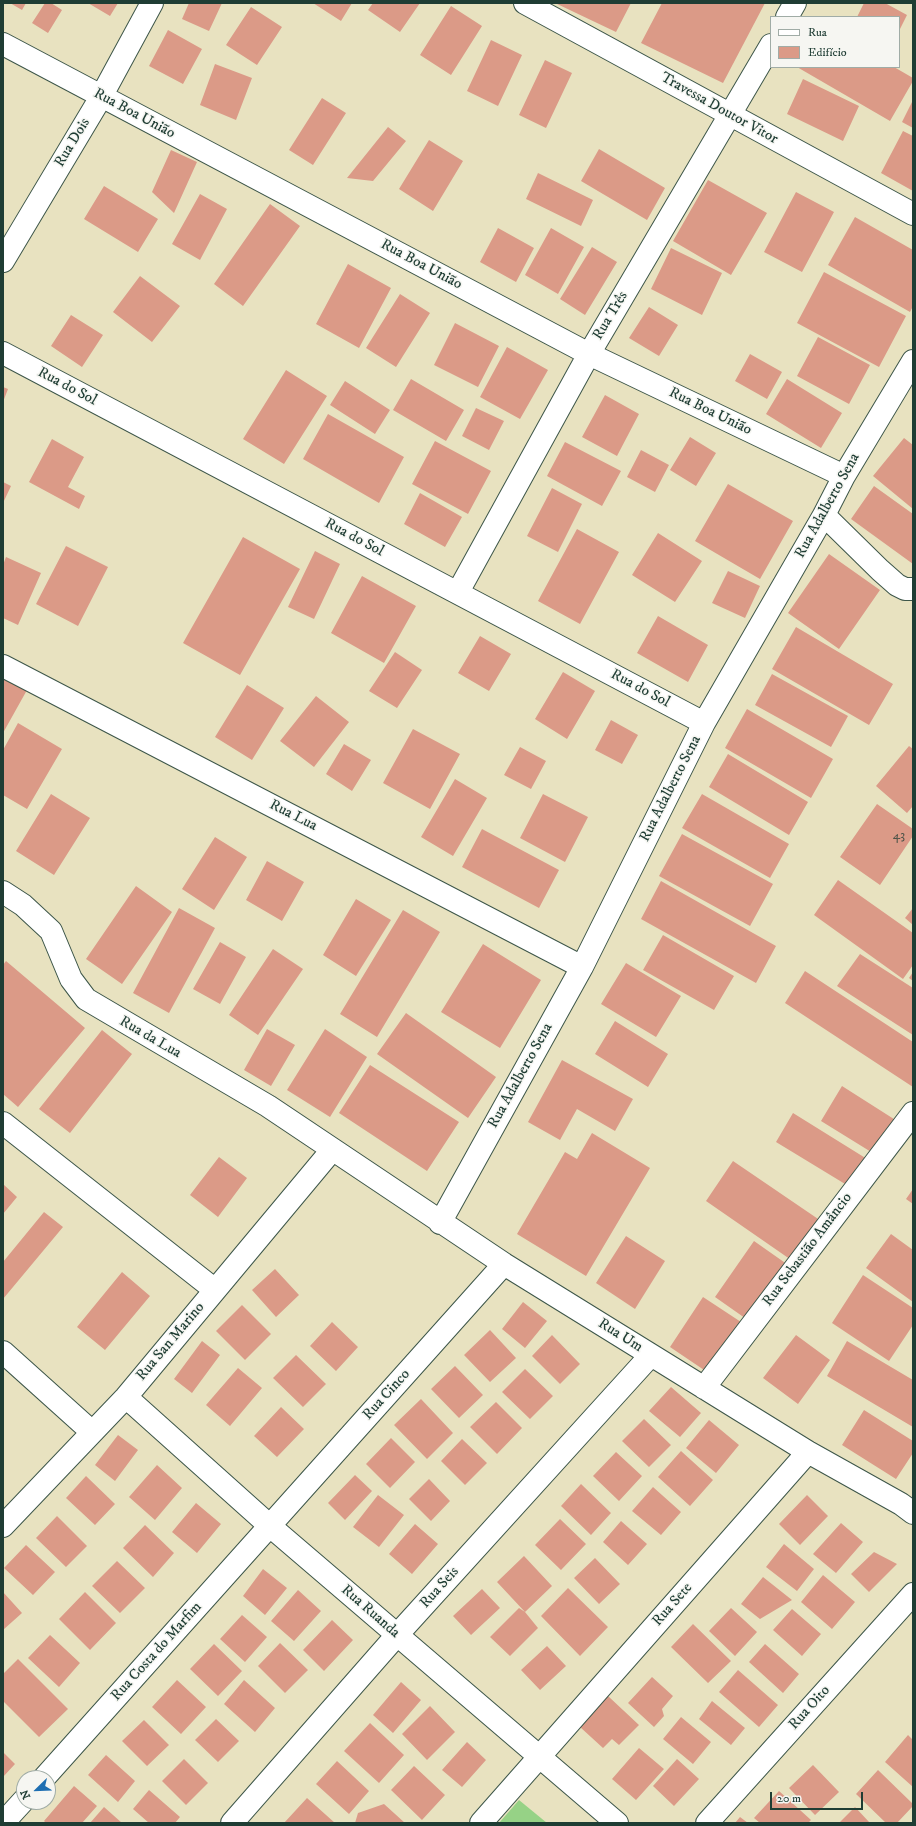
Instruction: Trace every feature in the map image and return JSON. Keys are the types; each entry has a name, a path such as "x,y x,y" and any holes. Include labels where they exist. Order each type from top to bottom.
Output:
{"street":[{"name":"Rua Dois","path":"3,261 101,97 152,3"},
{"name":"Travessa Doutor Vitor","path":"525,3 913,214"},
{"path":"788,16 795,3"},
{"name":"Rua Boa União","path":"3,44 589,354 844,476"},
{"name":"Rua Três","path":"458,592 589,354 770,47"},
{"name":"Rua do Sol","path":"3,353 704,723"},
{"name":"Rua Adalberto Sena","path":"440,1223 582,967 704,723 824,515 844,476 913,361"},
{"path":"824,515 880,570 901,587 913,589"},
{"name":"Rua Lua","path":"3,666 582,967"},
{"name":"Rua da Lua","path":"3,892 23,905 50,931 71,979 86,999 268,1106 332,1150"},
{"name":"Rua Sebastião Amâncio","path":"704,1388 913,1113"},
{"path":"3,1123 215,1290"},
{"name":"Rua Um","path":"332,1150 504,1264 808,1452 909,1502"},
{"name":"Rua San Marino","path":"3,1526 126,1397 332,1150"},
{"name":"Rua Cinco","path":"270,1526 504,1264"},
{"path":"3,1352 92,1432"},
{"name":"Rua Seis","path":"232,1823 397,1636 651,1355"},
{"name":"Rua Ruanda","path":"126,1397 270,1526 538,1758 617,1823"},
{"name":"Rua Sete","path":"481,1823 808,1452"},
{"name":"Rua Costa do Marfim","path":"51,1770 270,1526"},
{"name":"Rua Oito","path":"707,1823 913,1594"},
{"path":"3,1823 16,1809"}],"green space":[{"path":"519,1800 547,1823 499,1823"}],"building":[{"path":"10,3 26,3 22,10"},
{"path":"45,3 51,3 62,10 48,33 32,23"},
{"path":"88,3 118,3 110,16"},
{"path":"189,3 222,3 209,31 182,19"},
{"path":"313,3 352,3 341,21"},
{"path":"373,3 420,3 400,32 368,10"},
{"path":"555,3 631,3 616,32"},
{"path":"662,3 765,3 723,83 641,43"},
{"path":"864,3 885,3 907,15 900,29 900,16 858,16"},
{"path":"451,6 482,26 451,75 420,55"},
{"path":"251,7 282,27 257,65 226,45"},
{"path":"168,30 202,49 183,84 149,66"},
{"path":"491,40 522,55 498,106 467,91"},
{"path":"545,60 572,73 546,128 519,115"},
{"path":"215,64 252,78 236,120 200,105"},
{"path":"799,68 896,68 913,78 913,81 890,121"},
{"path":"803,79 859,106 843,141 787,114"},
{"path":"322,98 346,113 313,165 289,150"},
{"path":"913,100 913,128 902,122"},
{"path":"388,127 406,141 373,181 347,178"},
{"path":"903,131 913,136 913,191 881,173"},
{"path":"429,140 463,161 433,211 399,189"},
{"path":"599,149 665,188 647,220 581,181"},
{"path":"171,150 197,162 174,213 152,192"},
{"path":"538,173 593,200 581,226 526,199"},
{"path":"708,180 767,213 731,275 673,241"},
{"path":"104,186 158,219 138,252 84,219"},
{"path":"796,192 834,212 802,272 764,252"},
{"path":"200,194 227,209 200,260 172,244"},
{"path":"270,204 300,226 243,306 214,284"},
{"path":"855,217 913,250 913,306 910,312 828,265"},
{"path":"498,228 534,248 516,282 480,262"},
{"path":"551,228 584,247 558,294 525,275"},
{"path":"592,247 617,262 585,315 560,299"},
{"path":"671,248 722,273 702,315 651,289"},
{"path":"348,264 391,288 359,348 316,324"},
{"path":"824,272 906,316 879,367 797,323"},
{"path":"140,276 180,306 152,342 113,312"},
{"path":"400,294 430,313 396,367 366,348"},
{"path":"649,307 678,325 659,356 629,338"},
{"path":"71,315 103,335 82,367 51,346"},
{"path":"455,323 499,346 478,387 434,365"},
{"path":"818,337 870,365 849,404 797,376"},
{"path":"507,347 548,370 520,419 480,397"},
{"path":"750,354 782,372 767,399 735,381"},
{"path":"286,370 327,396 284,464 243,439"},
{"path":"411,379 464,410 446,441 393,410"},
{"path":"787,379 842,413 821,448 766,414"},
{"path":"345,381 390,410 375,434 330,405"},
{"path":"3,387 8,389 3,402"},
{"path":"605,395 639,414 617,456 582,437"},
{"path":"476,408 504,421 489,450 462,436"},
{"path":"328,414 404,457 379,503 303,459"},
{"path":"690,437 716,453 696,486 670,470"},
{"path":"904,438 913,445 913,509 873,476"},
{"path":"52,439 84,457 68,487 85,496 79,509 29,482"},
{"path":"435,441 491,471 468,514 412,484"},
{"path":"565,442 621,471 602,506 547,476"},
{"path":"641,450 669,465 655,492 627,477"},
{"path":"3,482 11,486 3,503"},
{"path":"728,484 793,521 760,579 695,541"},
{"path":"874,486 913,514 913,564 851,519"},
{"path":"552,488 582,504 558,552 527,536"},
{"path":"420,493 462,517 445,547 404,524"},
{"path":"577,529 619,552 580,624 538,601"},
{"path":"658,533 702,561 675,602 632,575"},
{"path":"243,537 300,569 240,675 183,643"},
{"path":"66,546 108,567 78,626 36,604"},
{"path":"315,551 340,564 314,619 288,607"},
{"path":"829,554 880,590 839,649 788,613"},
{"path":"6,557 41,573 18,625 3,618 3,565"},
{"path":"728,571 760,586 745,618 712,603"},
{"path":"362,576 416,606 384,663 331,633"},
{"path":"658,616 708,645 688,682 637,653"},
{"path":"796,627 893,684 869,725 772,669"},
{"path":"480,636 511,654 489,691 458,673"},
{"path":"395,652 422,670 397,708 369,691"},
{"path":"563,672 595,691 567,739 535,719"},
{"path":"772,674 848,716 831,747 755,705"},
{"path":"3,676 27,690 3,733"},
{"path":"247,685 284,708 252,760 215,737"},
{"path":"316,696 349,722 314,767 280,741"},
{"path":"747,709 833,759 811,798 725,748"},
{"path":"611,720 638,735 622,764 595,750"},
{"path":"18,723 62,749 27,809 3,795 3,750"},
{"path":"413,729 460,754 430,809 383,783"},
{"path":"344,744 371,760 352,791 326,774"},
{"path":"909,746 913,749 913,806 907,813 876,786"},
{"path":"520,747 546,761 531,789 504,775"},
{"path":"728,754 808,802 789,835 709,787"},
{"path":"455,779 487,798 453,856 421,837"},
{"path":"51,794 90,818 54,875 16,851"},
{"path":"543,794 588,817 565,862 520,838"},
{"path":"702,794 789,844 770,878 682,828"},
{"path":"877,804 913,829 913,836 880,885 840,857"},
{"path":"482,829 559,870 539,908 462,867"},
{"path":"682,834 773,884 750,926 659,876"},
{"path":"215,837 247,857 214,910 182,889"},
{"path":"267,861 304,882 282,921 246,900"},
{"path":"838,880 913,933 913,965 903,979 814,915"},
{"path":"661,881 776,946 756,983 641,919"},
{"path":"136,886 172,912 122,984 86,959"},
{"path":"356,899 391,920 356,976 323,955"},
{"path":"179,908 215,928 169,1013 133,993"},
{"path":"913,908 913,925 905,918"},
{"path":"403,910 440,932 377,1037 340,1014"},
{"path":"663,935 734,976 714,1010 643,970"},
{"path":"220,942 246,957 220,1004 193,989"},
{"path":"483,944 541,980 500,1048 441,1012"},
{"path":"273,949 303,969 258,1035 229,1015"},
{"path":"860,954 913,988 913,1035 837,986"},
{"path":"6,961 85,1028 18,1107 3,1094 3,965"},
{"path":"626,963 681,996 656,1037 601,1004"},
{"path":"805,971 913,1042 913,1087 785,1003"},
{"path":"913,972 913,981 909,978"},
{"path":"406,1013 496,1077 468,1118 377,1054"},
{"path":"615,1021 668,1054 648,1087 595,1054"},
{"path":"267,1029 295,1045 271,1086 244,1070"},
{"path":"325,1029 367,1057 330,1117 287,1090"},
{"path":"102,1030 132,1054 70,1133 39,1109"},
{"path":"562,1060 633,1099 615,1131 577,1109 560,1140 528,1122"},
{"path":"370,1065 459,1122 427,1171 339,1113"},
{"path":"842,1086 897,1121 876,1155 821,1121"},
{"path":"793,1113 867,1159 850,1187 776,1142"},
{"path":"592,1133 650,1168 586,1276 517,1234 565,1152 577,1159"},
{"path":"219,1157 247,1178 218,1217 190,1195"},
{"path":"733,1161 824,1223 797,1264 706,1201"},
{"path":"3,1184 17,1197 3,1214"},
{"path":"913,1189 913,1204 906,1199"},
{"path":"44,1212 63,1227 3,1299 3,1262"},
{"path":"891,1234 913,1250 913,1302 866,1268"},
{"path":"626,1236 665,1261 635,1309 596,1283"},
{"path":"754,1241 791,1267 752,1323 715,1297"},
{"path":"275,1269 299,1295 276,1317 252,1290"},
{"path":"122,1272 150,1296 105,1350 77,1327"},
{"path":"863,1275 913,1308 913,1325 889,1361 832,1323"},
{"path":"703,1297 741,1322 707,1372 670,1347"},
{"path":"523,1302 547,1321 525,1348 502,1329"},
{"path":"242,1305 271,1334 245,1360 216,1331"},
{"path":"332,1322 358,1347 336,1371 310,1346"},
{"path":"490,1330 516,1358 490,1382 464,1355"},
{"path":"552,1335 580,1364 560,1384 532,1356"},
{"path":"796,1335 830,1360 798,1404 763,1378"},
{"path":"202,1341 220,1355 192,1393 174,1379"},
{"path":"847,1341 913,1380 913,1427 827,1376"},
{"path":"296,1355 326,1384 303,1407 273,1378"},
{"path":"455,1366 483,1395 459,1418 431,1389"},
{"path":"238,1368 262,1388 230,1426 206,1405"},
{"path":"525,1369 553,1396 530,1419 502,1392"},
{"path":"671,1387 701,1413 680,1437 649,1411"},
{"path":"421,1399 453,1433 427,1459 394,1425"},
{"path":"496,1402 522,1428 497,1454 470,1427"},
{"path":"281,1407 304,1429 277,1457 254,1436"},
{"path":"864,1410 913,1441 913,1453 896,1479 842,1445"},
{"path":"644,1419 671,1445 649,1467 622,1441"},
{"path":"709,1420 739,1445 716,1473 686,1448"},
{"path":"118,1435 138,1450 115,1481 95,1465"},
{"path":"391,1438 415,1462 390,1488 366,1464"},
{"path":"462,1439 487,1463 465,1485 441,1461"},
{"path":"681,1451 713,1480 690,1506 658,1477"},
{"path":"616,1452 642,1476 619,1501 593,1476"},
{"path":"157,1465 182,1488 155,1520 129,1497"},
{"path":"355,1475 372,1491 345,1520 328,1503"},
{"path":"86,1476 115,1504 95,1525 66,1498"},
{"path":"429,1479 450,1501 431,1521 409,1499"},
{"path":"581,1484 611,1513 591,1535 561,1506"},
{"path":"653,1487 681,1512 661,1535 632,1511"},
{"path":"378,1495 404,1515 379,1547 353,1527"},
{"path":"807,1495 828,1516 800,1545 779,1524"},
{"path":"196,1503 221,1524 197,1553 172,1532"},
{"path":"57,1516 87,1546 66,1567 36,1538"},
{"path":"560,1519 586,1544 561,1570 535,1545"},
{"path":"621,1521 647,1544 628,1565 603,1542"},
{"path":"841,1523 863,1542 836,1573 813,1554"},
{"path":"415,1524 438,1544 412,1574 389,1554"},
{"path":"145,1525 174,1553 153,1577 123,1548"},
{"path":"784,1544 814,1569 797,1591 766,1567"},
{"path":"26,1545 55,1572 33,1595 4,1568"},
{"path":"874,1552 897,1564 869,1592 851,1574"},
{"path":"524,1556 552,1586 525,1612 497,1582"},
{"path":"595,1558 620,1584 599,1604 574,1578"},
{"path":"117,1561 145,1588 120,1613 92,1586"},
{"path":"263,1569 287,1588 265,1615 243,1596"},
{"path":"823,1575 855,1602 832,1629 801,1602"},
{"path":"763,1577 792,1600 760,1619 741,1604"},
{"path":"568,1588 608,1627 580,1656 541,1616"},
{"path":"482,1589 500,1608 471,1635 453,1616"},
{"path":"298,1590 321,1611 294,1641 271,1621"},
{"path":"3,1592 22,1613 3,1630"},
{"path":"85,1592 116,1623 90,1650 59,1619"},
{"path":"519,1608 525,1612 538,1628 510,1656 490,1637"},
{"path":"731,1608 757,1632 735,1656 709,1631"},
{"path":"792,1609 821,1634 802,1656 773,1630"},
{"path":"242,1615 267,1637 245,1662 220,1639"},
{"path":"332,1620 353,1640 324,1671 303,1650"},
{"path":"693,1624 731,1661 708,1683 671,1647"},
{"path":"50,1635 80,1663 59,1687 28,1658"},
{"path":"280,1643 308,1670 285,1693 258,1666"},
{"path":"214,1644 242,1671 218,1696 190,1669"},
{"path":"765,1644 799,1674 783,1693 749,1662"},
{"path":"547,1646 566,1666 540,1690 521,1670"},
{"path":"18,1659 68,1709 39,1737 3,1701 3,1674"},
{"path":"738,1670 778,1705 759,1727 719,1692"},
{"path":"652,1677 673,1696 662,1709 664,1716 654,1727 628,1703"},
{"path":"177,1680 206,1707 181,1734 152,1707"},
{"path":"244,1680 275,1708 255,1732 224,1704"},
{"path":"401,1682 421,1700 393,1733 373,1715"},
{"path":"608,1696 639,1725 619,1745 612,1739 603,1748 580,1727"},
{"path":"712,1701 745,1728 731,1745 699,1719"},
{"path":"430,1706 455,1732 427,1760 402,1734"},
{"path":"681,1717 711,1742 693,1764 663,1739"},
{"path":"216,1719 239,1741 218,1762 195,1740"},
{"path":"144,1720 169,1745 147,1766 122,1741"},
{"path":"370,1723 404,1755 379,1783 344,1751"},
{"path":"908,1735 913,1740 913,1787 885,1762"},
{"path":"467,1742 486,1760 462,1787 442,1770"},
{"path":"639,1748 664,1769 636,1800 612,1779"},
{"path":"3,1752 15,1764 3,1777"},
{"path":"106,1755 135,1781 118,1802 88,1775"},
{"path":"184,1759 208,1783 186,1805 162,1781"},
{"path":"677,1759 699,1779 674,1806 653,1786"},
{"path":"337,1761 369,1791 349,1814 316,1784"},
{"path":"813,1765 839,1792 815,1815 789,1788"},
{"path":"414,1766 445,1795 422,1820 391,1790"},
{"path":"878,1770 913,1804 913,1806 897,1823 886,1823 856,1794"},
{"path":"74,1786 97,1806 82,1823 46,1823 44,1821 53,1810 56,1810 56,1807"},
{"path":"149,1790 180,1817 175,1823 149,1823 133,1809"},
{"path":"779,1791 811,1820 808,1823 760,1823 754,1818"},
{"path":"307,1798 335,1823 284,1823"},
{"path":"384,1804 405,1823 355,1823 358,1813"},
{"path":"104,1807 122,1823 90,1823"},
{"path":"855,1807 870,1823 839,1823"},
{"path":"740,1817 748,1823 735,1823"}]}
